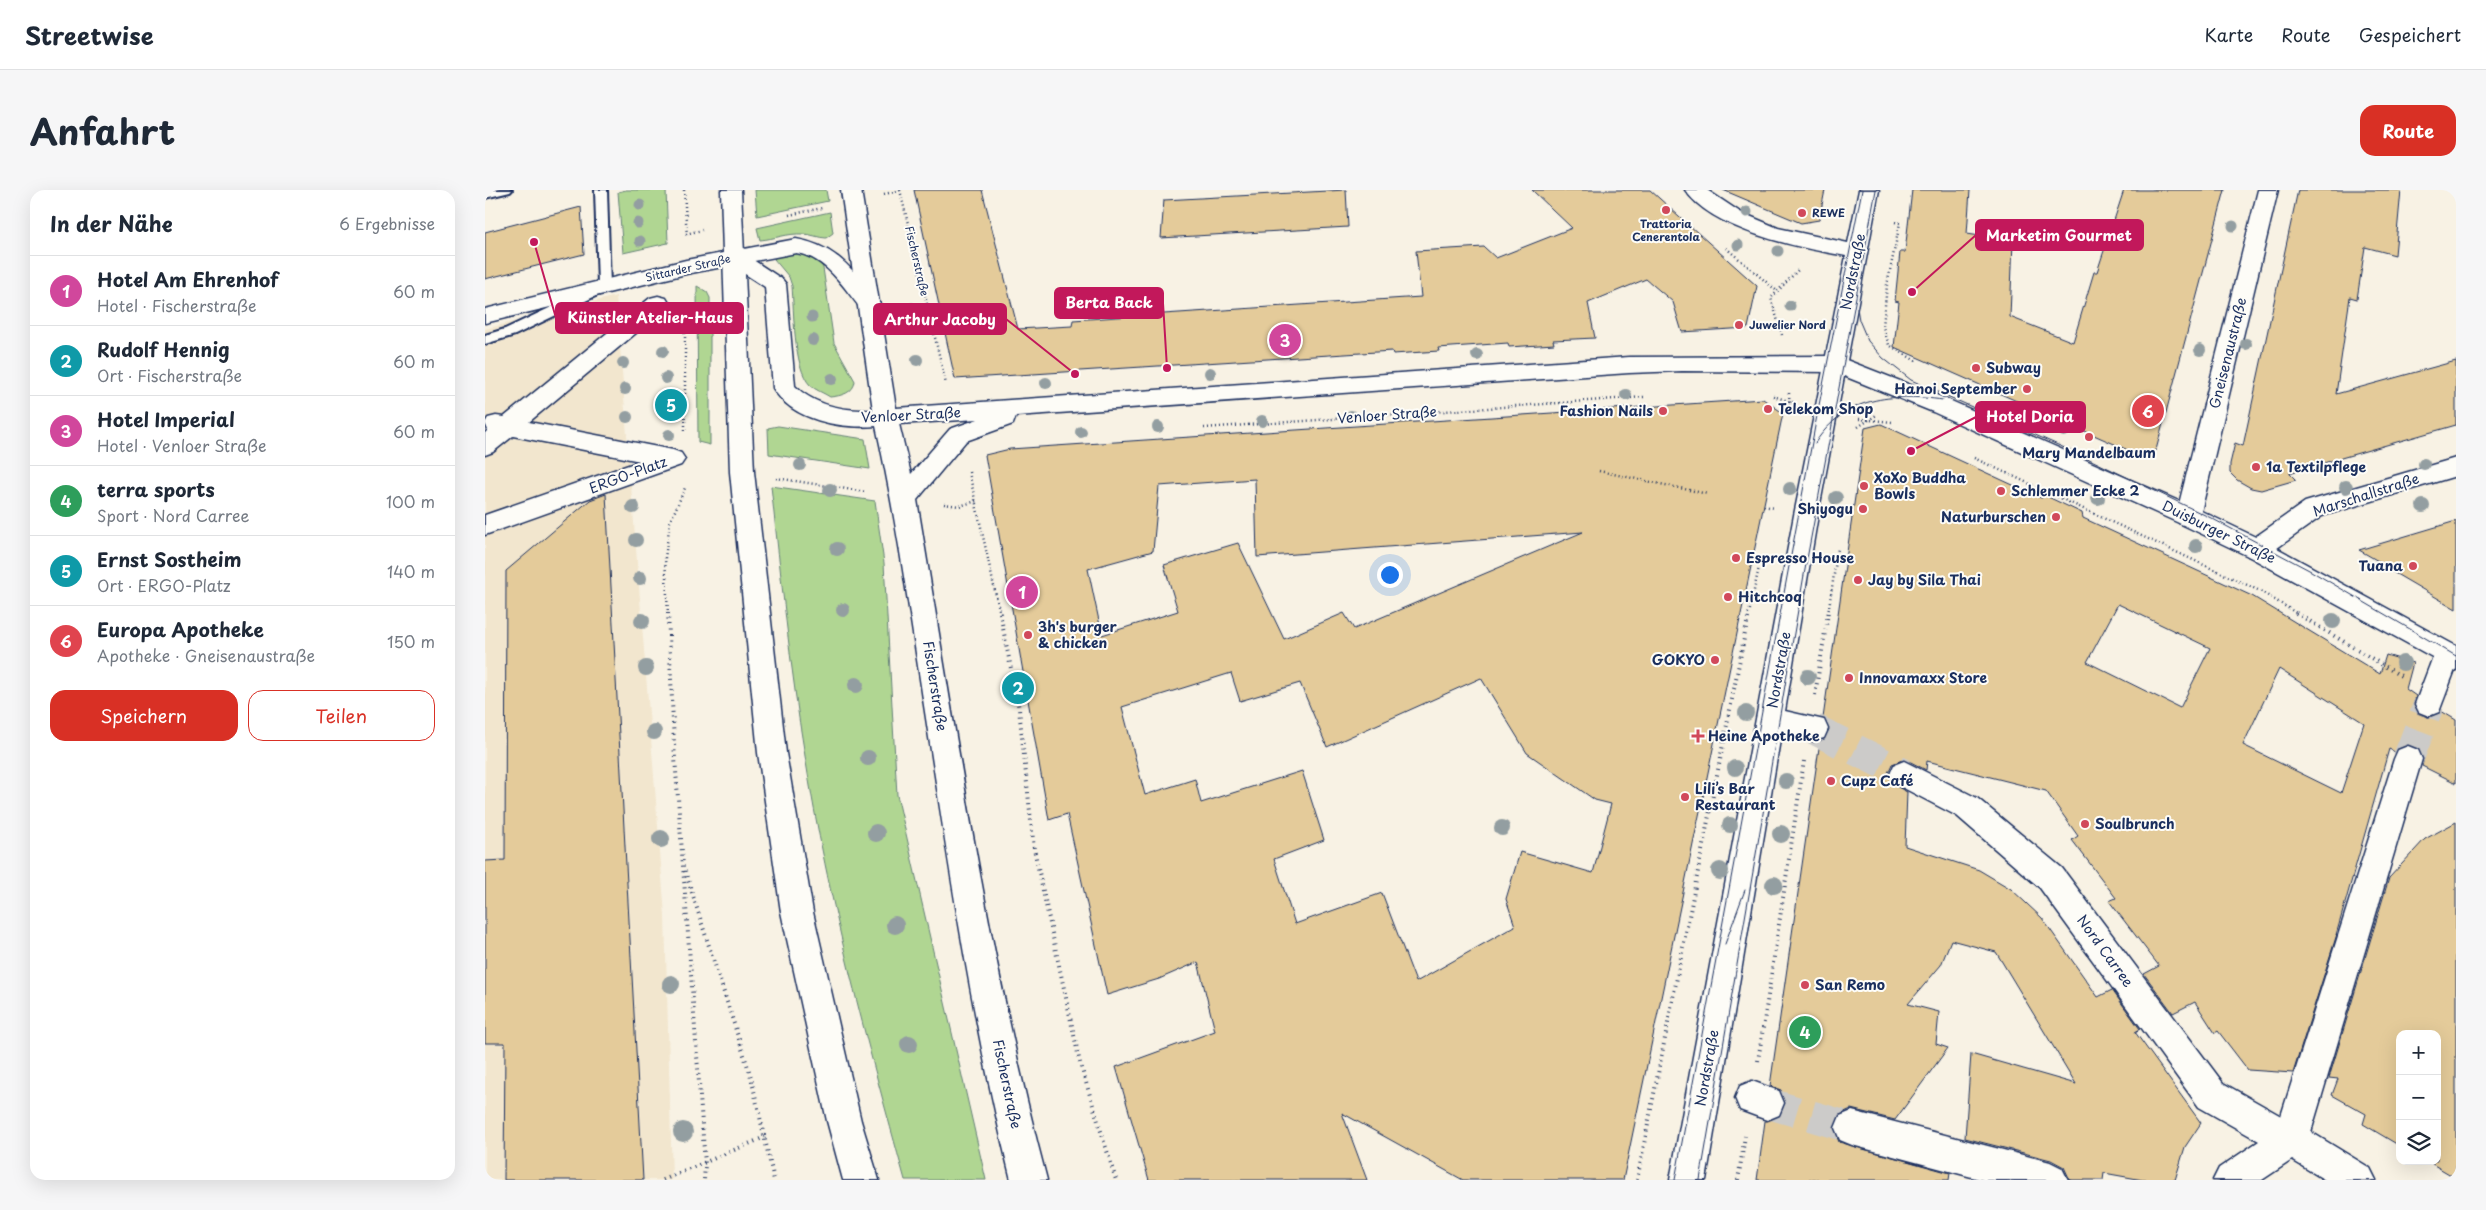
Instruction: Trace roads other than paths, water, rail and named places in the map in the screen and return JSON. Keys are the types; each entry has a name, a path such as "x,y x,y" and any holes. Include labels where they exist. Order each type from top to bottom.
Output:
{"street":[{"path":"731,190 743,482 772,753 797,912 843,1120 861,1180"},
{"name":"Fischerstraße","path":"851,190 886,417 889,495 1014,1122 1029,1180"},
{"path":"1695,190 1727,214 1773,235 1856,251"},
{"name":"Nordstraße","path":"1688,1180 1806,515 1869,190"},
{"name":"Gneisenaustraße","path":"2188,516 2268,190"},
{"name":"Sittarder Straße","path":"485,316 780,247 811,247 827,255 870,305"},
{"name":"Venloer Straße","path":"734,257 775,284 784,388 791,398 830,415 858,419 1629,365 1681,363 1836,364"},
{"path":"485,446 658,303"},
{"name":"Duisburger Straße","path":"1836,364 1941,406 2188,516 2257,549 2451,656"},
{"name":"Venloer Straße","path":"889,495 958,435 992,421 1049,406"},
{"name":"ERGO-Platz","path":"485,422 673,459 485,525"},
{"name":"Marschallstraße","path":"2257,549 2314,508 2456,467"},
{"path":"2430,699 2451,656"},
{"path":"1771,720 1814,729"},
{"path":"2231,1180 2291,1140 2407,759"},
{"name":"Nord Carree","path":"1904,774 1967,806 2051,878 2211,1095 2358,1180"},
{"path":"1852,1128 2049,1180"}],"lane":[{"path":"485,194 506,190"},
{"path":"485,340 510,332 604,287 601,190"}],"tunnel":[{"path":"2408,759 2429,704"},
{"path":"1814,729 1904,774"},
{"path":"1767,1103 1852,1128"}],"tram line":[{"path":"1675,1180 1818,410 1862,190"},
{"path":"1833,422 1876,190"},
{"path":"1857,308 1859,320 1868,341 1883,358 1911,380 2085,457 2211,518 2311,571 2456,656"},
{"path":"1833,422 1855,407 1871,401 1905,397 1943,400"},
{"path":"1700,1180 1804,575 1833,422"},
{"path":"1815,443 1833,422"},
{"path":"1725,944 1745,890"}],"place":[{"name":"Trattoria Cenerentola","path":"1666,210"},
{"name":"REWE","path":"1802,213"},
{"name":"Künstler Atelier-Haus","path":"534,242"},
{"name":"Marketim Gourmet","path":"1912,292"},
{"name":"Juwelier Nord","path":"1739,325"},
{"name":"Hotel Imperial","path":"1285,340"},
{"name":"Berta Back","path":"1167,368"},
{"name":"Subway","path":"1976,368"},
{"name":"Arthur Jacoby","path":"1075,374"},
{"name":"Hanoi September","path":"2027,389"},
{"name":"Ernst Sostheim","path":"671,405"},
{"name":"Telekom Shop","path":"1768,409"},
{"name":"Fashion Nails","path":"1663,411"},
{"name":"Europa Apotheke","path":"2148,411"},
{"name":"Mary Mandelbaum","path":"2089,437"},
{"name":"Hotel Doria","path":"1911,451"},
{"name":"1a Textilpflege","path":"2256,467"},
{"name":"XoXo Buddha Bowls","path":"1864,486"},
{"name":"Schlemmer Ecke 2","path":"2001,491"},
{"name":"Shiyogu","path":"1863,509"},
{"name":"Naturburschen","path":"2056,517"},
{"name":"Espresso House","path":"1736,558"},
{"name":"Tuana","path":"2413,566"},
{"name":"Jay by Sila Thai","path":"1858,580"},
{"name":"Hotel Am Ehrenhof","path":"1022,592"},
{"name":"Hitchcoq","path":"1728,597"},
{"name":"3h's burger & chicken","path":"1028,635"},
{"name":"GOKYO","path":"1715,660"},
{"name":"Innovamaxx Store","path":"1849,678"},
{"name":"Rudolf Hennig","path":"1018,688"},
{"name":"Heine Apotheke","path":"1698,736"},
{"name":"Cupz Café","path":"1831,781"},
{"name":"Lili’s Bar Restaurant","path":"1685,797"},
{"name":"Soulbrunch","path":"2085,824"},
{"name":"San Remo","path":"1805,985"},
{"name":"terra sports","path":"1805,1032"}]}
